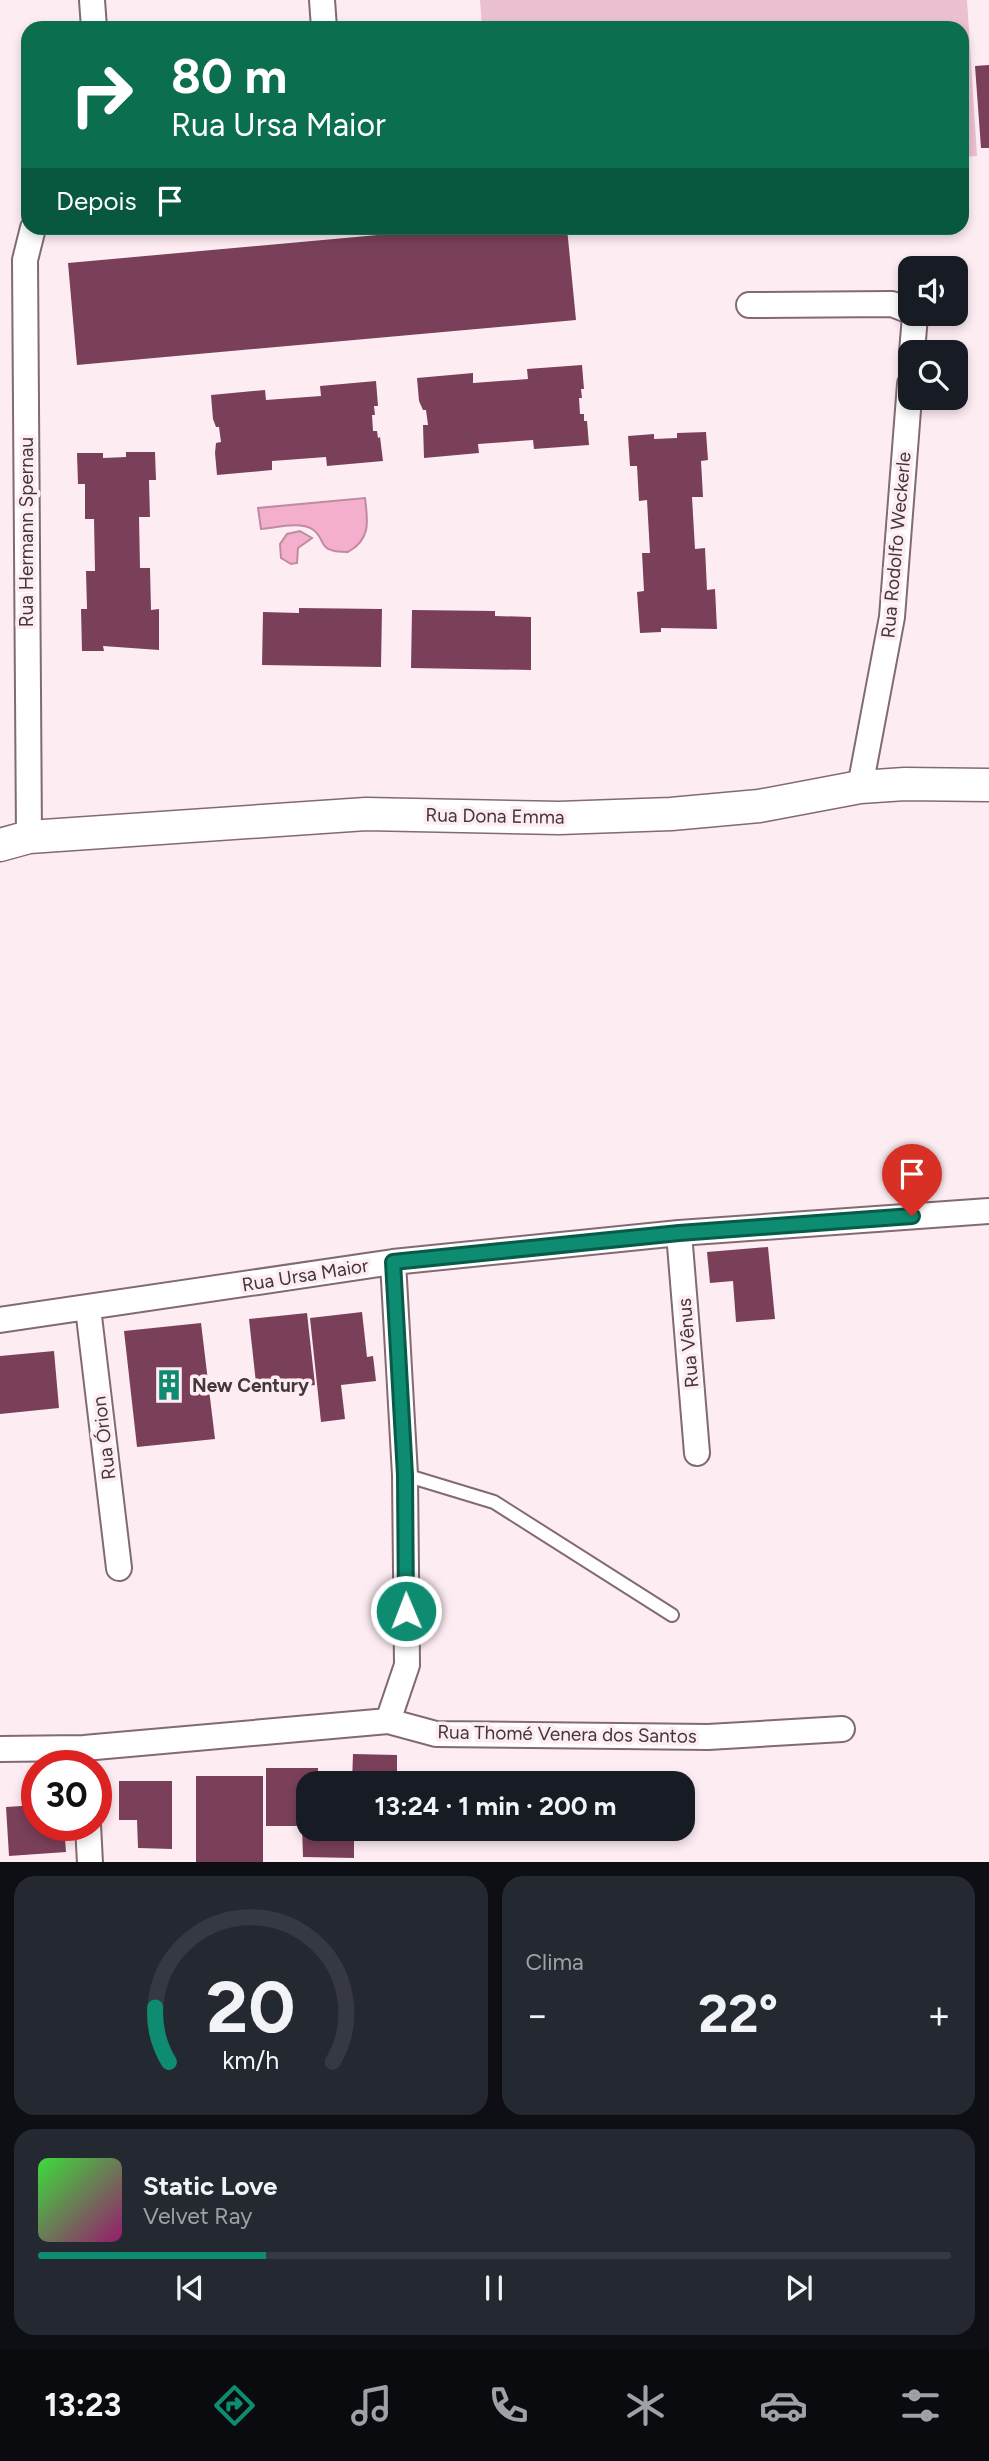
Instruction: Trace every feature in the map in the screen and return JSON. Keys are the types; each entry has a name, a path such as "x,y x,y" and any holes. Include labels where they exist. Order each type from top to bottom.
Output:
{"street":[{"path":"92,0 94,21"},
{"path":"321,0 323,21"},
{"name":"Rua Hermann Spernau","path":"14,841 25,260 31,235"},
{"path":"749,305 892,304 898,307"},
{"name":"Rua Rodolfo Weckerle","path":"860,787 892,617 908,410"},
{"name":"Rua Dona Emma","path":"14,841 366,814 547,818 671,814 759,806 860,787 905,783 989,785"},
{"name":"Rua Ursa Maior","path":"0,1320 393,1262 679,1233 989,1211"},
{"name":"Rua Vênus","path":"679,1233 697,1453"},
{"path":"388,1721 407,1665 405,1475 393,1262"},
{"name":"Rua Órion","path":"88,1308 119,1568"},
{"name":"Rua Thomé Venera dos Santos","path":"112,1754 388,1721 436,1734 708,1737 842,1729"},
{"name":"Rua Thomé Venera dos Santos","path":"0,1749 21,1751"},
{"path":"88,1841 89,1862"}],"lane":[{"path":"405,1475 494,1502 672,1615"}],"shaded area":[{"path":"480,0 967,0 968,21 482,21"},
{"path":"969,31 977,156 969,157"},
{"path":"365,498 367,522 364,536 348,552 330,550 317,533 307,527 294,525 261,529 258,508"},
{"path":"300,531 312,538 298,548 297,563 291,564 281,558 280,544 287,534"}],"building":[{"path":"989,65 989,148 981,148 975,66"},
{"path":"378,235 568,235 576,320 77,365 68,263"},
{"path":"582,365 584,389 581,389 582,398 579,398 580,414 584,414 584,421 587,421 589,445 534,449 533,440 478,444 479,453 424,458 423,425 428,425 426,410 423,410 419,401 417,378 473,373 473,383 528,379 527,369"},
{"path":"376,381 378,406 374,406 375,415 372,415 373,431 377,431 378,438 380,437 383,461 327,466 326,457 272,461 272,470 217,475 216,443 221,442 219,427 216,427 213,419 211,395 265,390 266,400 321,396 320,386"},
{"path":"706,432 708,460 701,461 703,497 692,497 695,549 705,548 707,590 715,589 717,629 661,628 661,632 640,633 637,592 644,591 642,553 650,553 647,500 639,501 637,466 630,466 628,436 654,434 654,439 677,438 677,433"},
{"path":"126,452 155,452 156,480 149,480 150,517 139,517 140,568 150,568 151,610 159,609 159,650 103,646 104,651 82,651 81,609 87,609 86,571 95,571 94,519 85,519 85,484 78,484 77,453 103,453 103,458 126,457"},
{"path":"299,608 382,609 381,667 262,665 263,612 299,613"},
{"path":"412,610 495,611 495,616 531,617 531,670 411,668"},
{"path":"768,1247 775,1319 736,1322 733,1281 710,1283 707,1252"},
{"path":"362,1312 367,1357 373,1356 376,1381 341,1385 345,1419 321,1422 310,1318"},
{"path":"307,1313 315,1385 257,1392 249,1319"},
{"name":"New Century","path":"201,1323 215,1439 137,1447 124,1331"},
{"path":"54,1351 59,1408 0,1414 0,1356"},
{"path":"353,1754 397,1755 397,1771 352,1771"},
{"path":"266,1768 318,1768 318,1771 296,1771 296,1826 266,1826"},
{"path":"196,1776 263,1776 263,1862 196,1862"},
{"path":"119,1781 172,1781 172,1849 138,1848 137,1820 119,1820"},
{"path":"21,1806 21,1841 65,1841 66,1852 9,1856 6,1807"},
{"path":"302,1841 354,1841 354,1858 303,1857"}],"place":[{"name":"New Century","path":"169,1385"}],"route":[{"path":"406,1611 405,1475 393,1262 679,1233 912,1216"}]}
